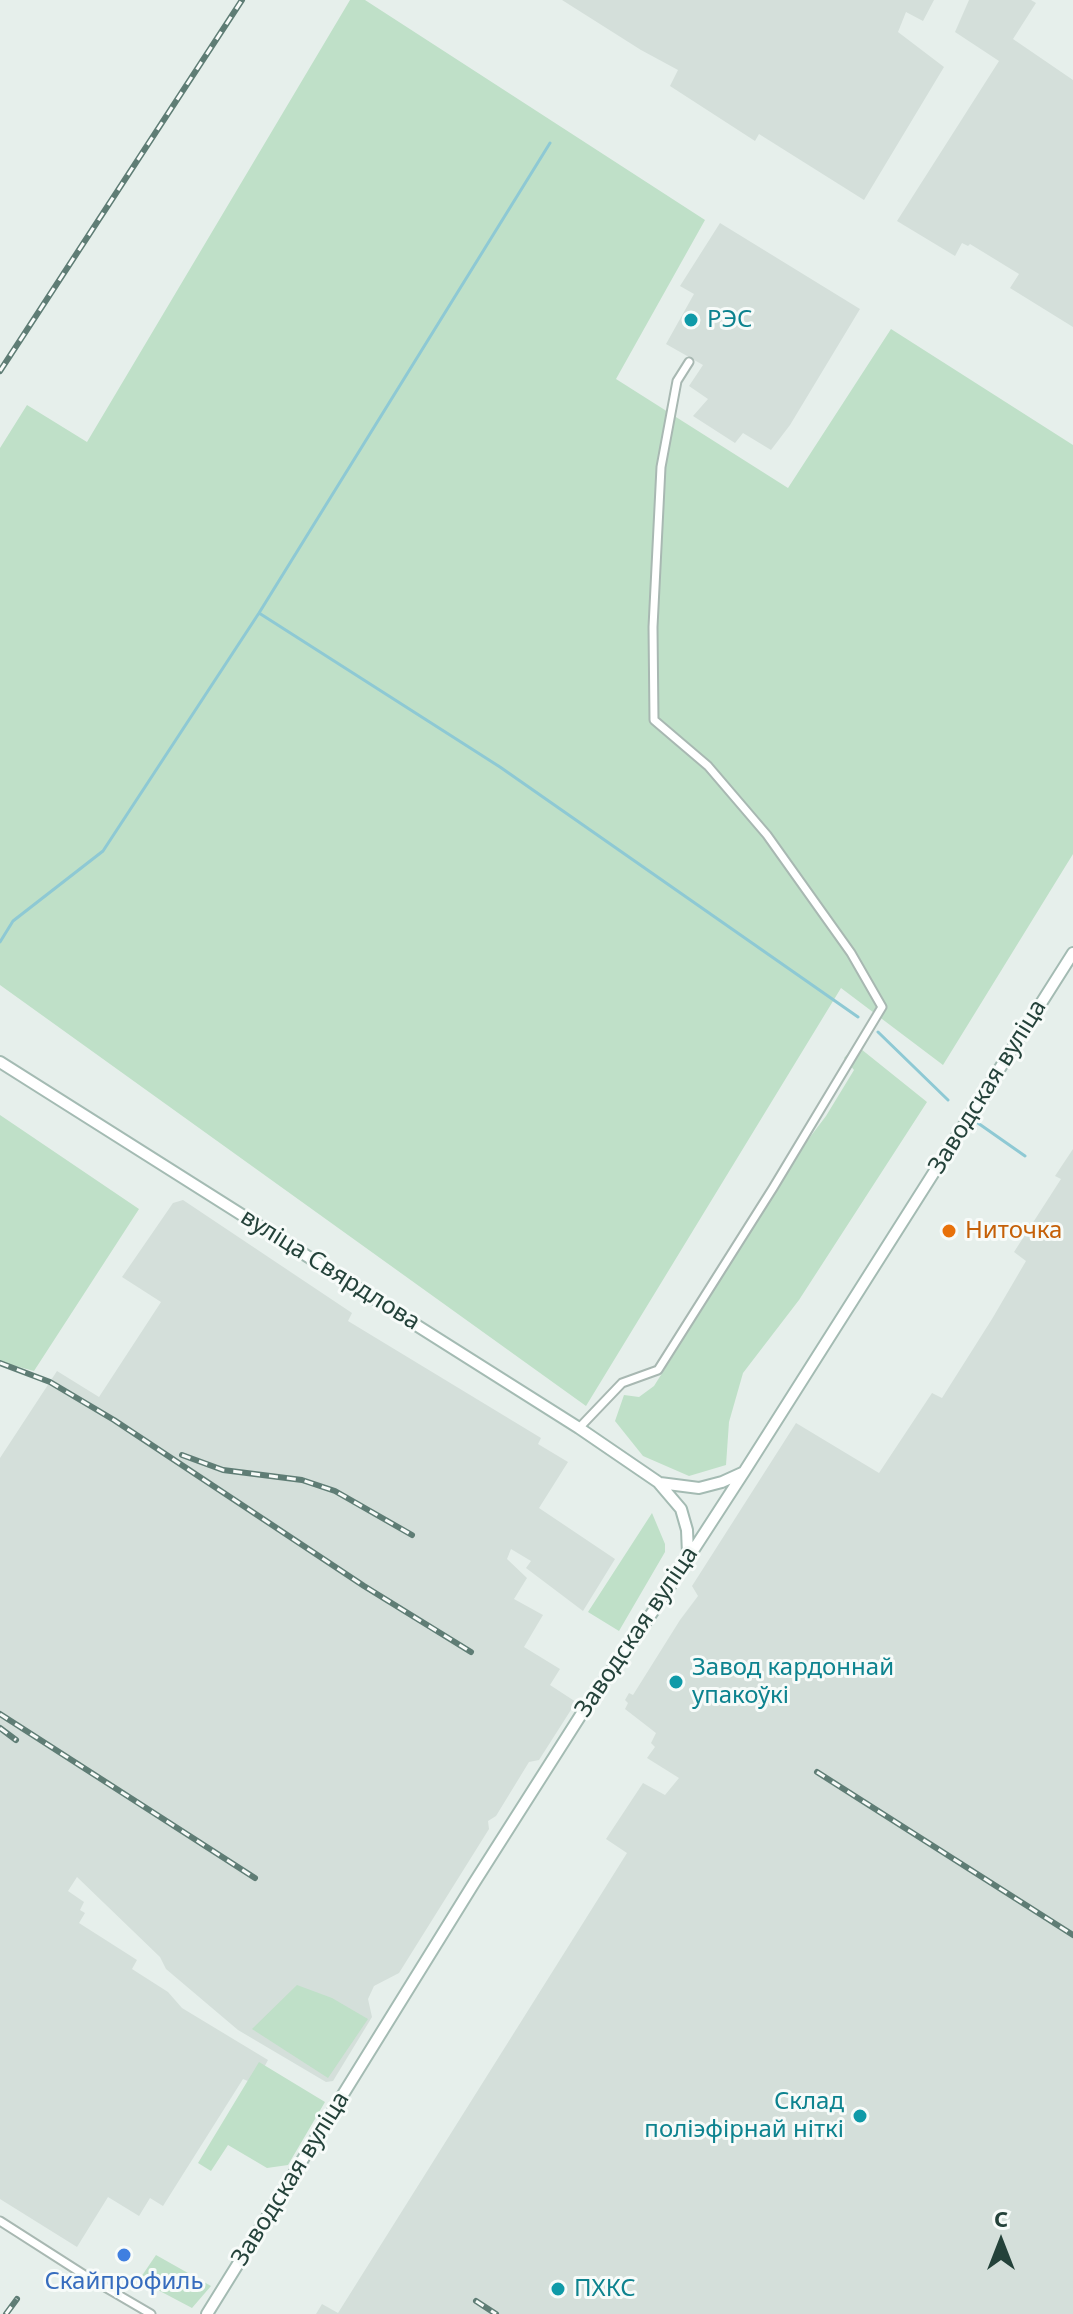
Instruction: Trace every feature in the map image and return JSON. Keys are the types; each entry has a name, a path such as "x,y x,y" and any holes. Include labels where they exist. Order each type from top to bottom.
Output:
{"main road":[{"name":"Заводская вуліца","path":"207,2314 584,1710 624,1655 744,1472 1073,953"},
{"name":"вуліца Свярдлова","path":"0,1062 579,1428 658,1482"},
{"path":"658,1482 699,1488 744,1472"},
{"path":"658,1482 681,1509 687,1530 688,1556"}],"street":[{"path":"579,1428 622,1383 658,1370 882,1007 851,953 767,835 708,766 654,720 653,627 661,467 677,381 689,362"},
{"path":"0,2221 151,2314"}],"shaded area":[{"path":"562,0 934,0 923,21 906,12 898,32 944,67 864,200 759,134 755,141 670,86 678,70"},
{"path":"969,0 1031,0 1036,3 1013,39 1073,80 1073,327 1010,288 1019,274 970,244 962,243 955,256 897,221 999,61 955,32"},
{"path":"720,223 860,309 790,425 771,450 743,433 735,443 693,416 708,399 689,386 703,365 666,344 694,294 680,286"},
{"path":"1073,1149 1073,2314 316,2314 322,2304 338,2313 627,1853 606,1839 643,1783 665,1795 679,1778 647,1758 655,1747 651,1743 656,1733 625,1709 628,1703 625,1700 629,1693 633,1695 698,1596 692,1586 796,1423 879,1473 932,1393 942,1398 992,1319 1026,1261 1014,1252 1061,1179 1055,1176"},
{"path":"183,1200 352,1313 348,1321 541,1438 538,1444 568,1462 539,1508 615,1559 583,1611 526,1568 531,1561 511,1549 507,1559 527,1578 514,1599 543,1615 524,1647 560,1669 550,1685 576,1702 539,1760 529,1762 496,1816 488,1821 489,1829 399,1973 374,1986 368,1999 372,2017 333,2081 326,2082 238,2030 166,1969 160,1957 77,1877 68,1891 84,1902 80,1910 85,1913 79,1923 137,1960 132,1969 168,1992 182,2008 268,2060 255,2084 243,2079 163,2206 150,2198 139,2216 108,2197 77,2247 0,2199 0,1458 57,1371 99,1397 161,1302 122,1277 173,1203"}],"green space":[{"path":"350,0 365,0 705,220 616,379 788,488 891,329 1073,445 1073,854 943,1065 841,988 586,1406 0,985 0,448 27,405 87,442"},
{"path":"856,1045 927,1102 799,1300 743,1373 729,1422 726,1465 689,1476 643,1456 615,1421 624,1395 639,1397 654,1386 763,1212 795,1150 804,1145 826,1116 854,1070 844,1058"},
{"path":"0,1115 139,1209 34,1371 0,1362"},
{"path":"652,1513 665,1544 665,1552 619,1631 588,1612"},
{"path":"297,1985 332,1998 368,2019 328,2078 252,2029"},
{"path":"259,2062 325,2102 288,2165 267,2168 228,2145 211,2171 198,2163"},
{"path":"156,2255 211,2286 192,2308 139,2280"}],"waterway":[{"path":"0,942 13,921 103,851 259,613 550,143"},
{"path":"259,613 500,767 858,1017"},
{"path":"878,1032 948,1100"},
{"path":"975,1121 1025,1156"}],"railway":[{"path":"0,371 242,0"},
{"path":"0,1363 50,1382 114,1420 364,1586 471,1652"},
{"path":"182,1455 223,1470 302,1480 335,1491 412,1535"},
{"path":"0,1714 255,1878"},
{"path":"0,1728 16,1740"},
{"path":"817,1772 1073,1935"},
{"path":"6,2314 17,2299"},
{"path":"476,2301 496,2314"}],"place":[{"name":"РЭС","path":"691,320"},
{"name":"Ниточка","path":"949,1231"},
{"name":"Завод кардоннай упакоўкі","path":"676,1682"},
{"name":"Склад поліэфірнай ніткі","path":"860,2116"},
{"name":"Скайпрофиль","path":"124,2255"},
{"name":"ПХКС","path":"558,2289"}]}
